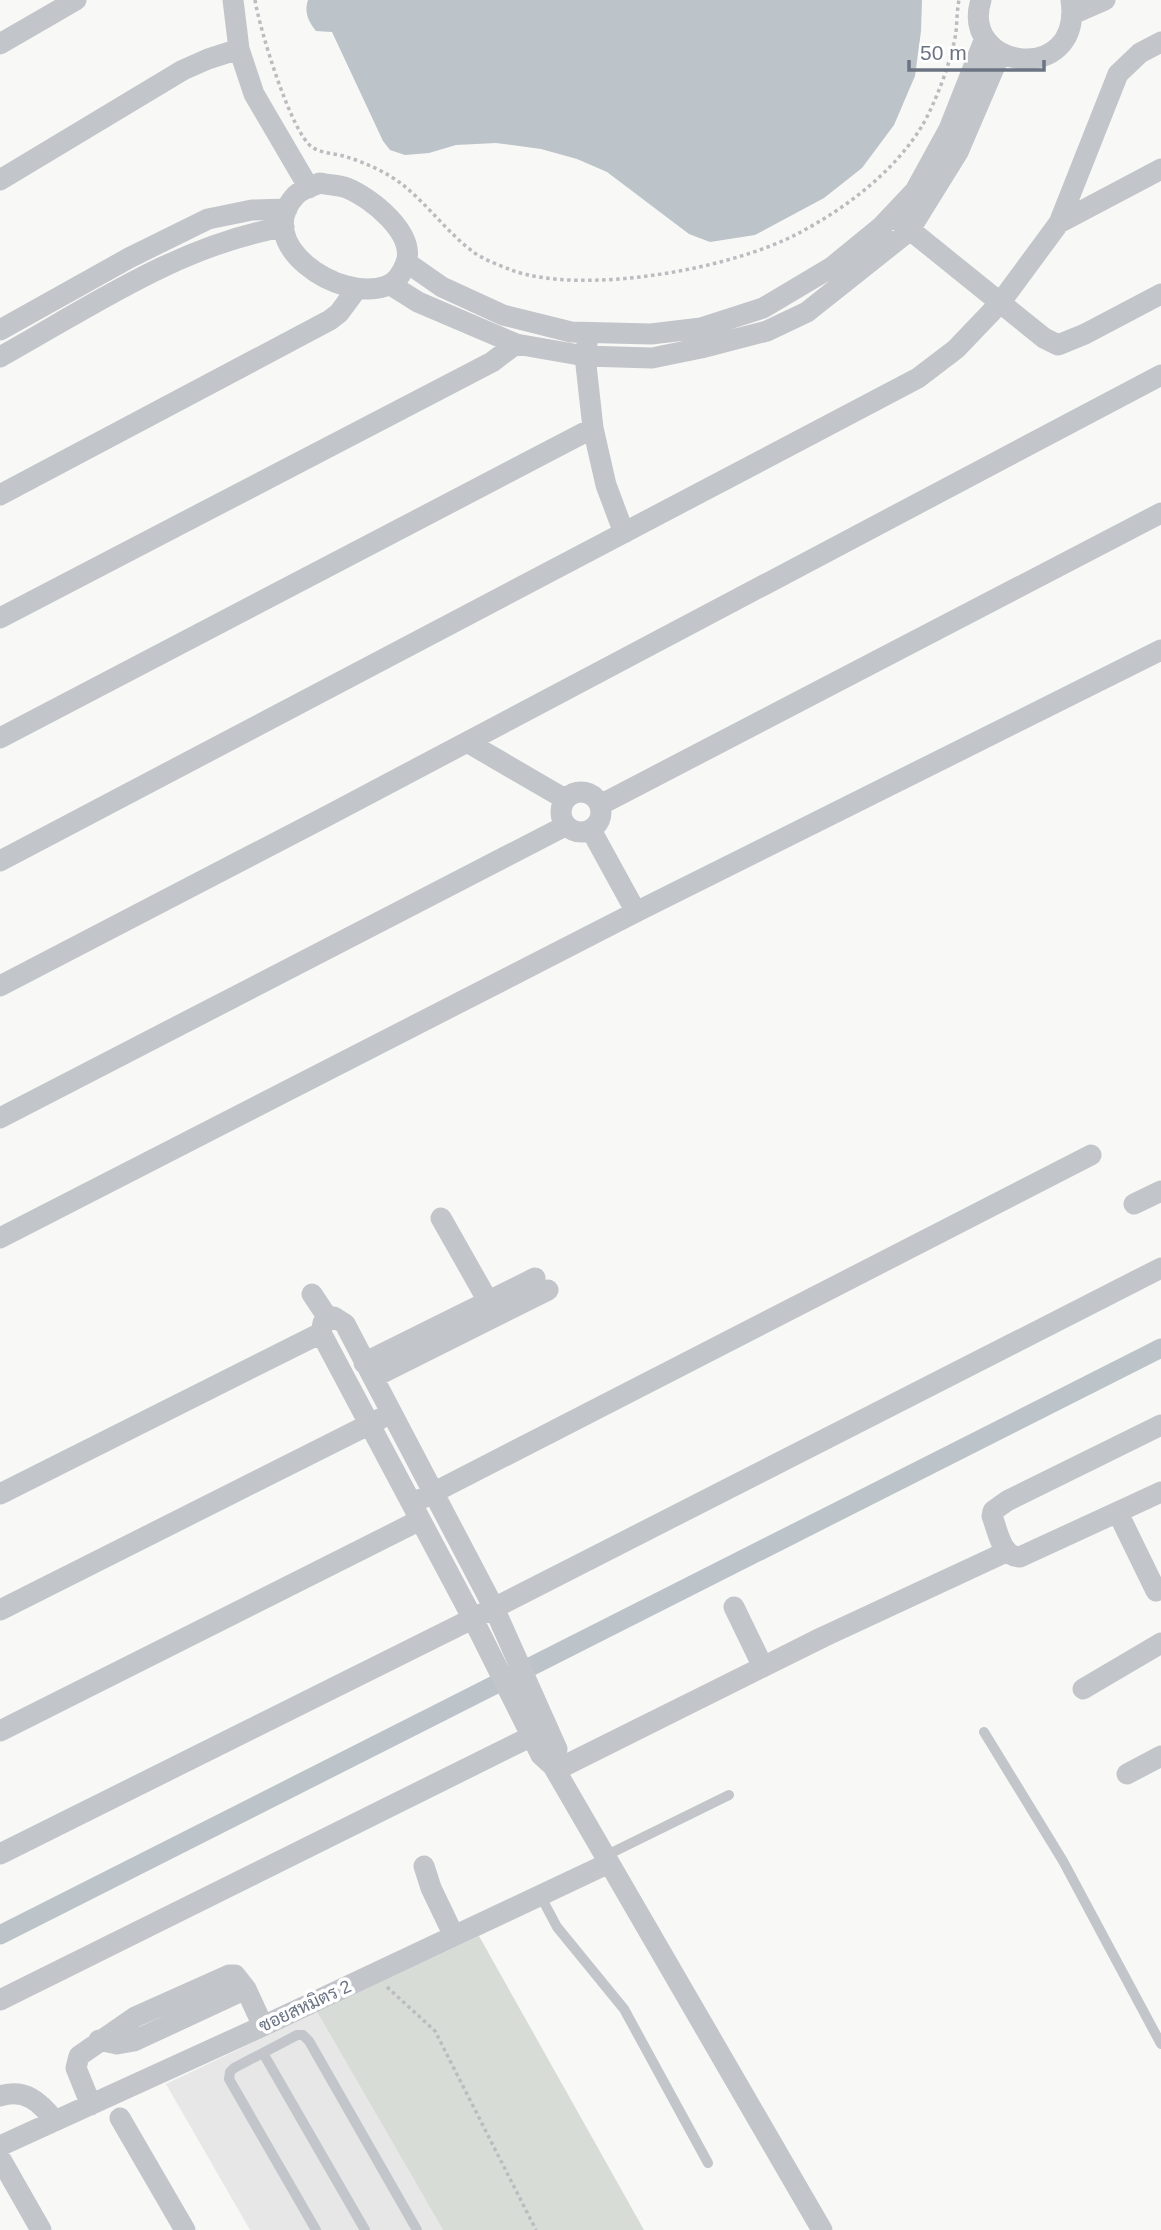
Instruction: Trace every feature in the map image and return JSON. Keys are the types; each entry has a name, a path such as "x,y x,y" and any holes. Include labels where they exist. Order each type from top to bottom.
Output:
{"street":[{"path":"0,44 76,0"},
{"path":"233,0 239,49 254,94 309,188"},
{"path":"981,0 979,24 993,46 1015,60 1032,60 1048,55 1061,45 1070,31 1072,7 1105,0"},
{"path":"0,861 918,378 956,349 1000,303 1059,223 1118,74 1140,53 1161,42"},
{"path":"406,262 442,287 503,315 571,332 651,334 701,328 763,309 832,267 893,215 915,191 993,46"},
{"path":"391,285 429,307 516,344 585,356 652,358 767,331 807,312 909,231 958,152 993,46"},
{"path":"0,180 183,70 239,49"},
{"path":"1059,223 1161,169"},
{"path":"320,183 346,188 373,202 395,224 405,242 408,256 402,272 391,285 373,290 356,290 330,281 304,265 291,250 285,218 298,193 320,183"},
{"path":"0,330 129,258 208,219 252,210 285,218"},
{"path":"893,215 909,231 1044,338 1058,345 1085,334 1161,294"},
{"path":"0,357 181,257 285,218"},
{"path":"0,495 330,320 339,313 356,290"},
{"path":"589,332 585,356 593,428 606,485 624,533"},
{"path":"0,618 492,362 516,344"},
{"path":"0,986 1161,375"},
{"path":"0,738 593,428"},
{"path":"600,805 1161,513"},
{"path":"0,1238 636,912 1161,650"},
{"path":"467,742 565,799"},
{"path":"576,792 584,792 596,798 600,805 600,819 591,830 578,832 565,826 560,813 565,799 576,792"},
{"path":"0,1118 565,826"},
{"path":"591,830 636,912"},
{"path":"0,1731 416,1512 433,1492 1091,1154"},
{"path":"1135,1204 1161,1191"},
{"path":"440,1218 488,1301"},
{"path":"0,1854 494,1608 1161,1268"},
{"path":"541,1284 369,1370 488,1301 541,1284"},
{"path":"312,1294 370,1425 487,1646 530,1711"},
{"path":"0,1494 338,1318 345,1325 494,1608 530,1711 540,1732 557,1749 554,1768 822,2230"},
{"path":"0,1610 391,1413"},
{"path":"1161,1425 998,1506 992,1516 1006,1552 1014,1557 1026,1556 1161,1492"},
{"path":"1118,1513 1156,1591"},
{"path":"554,1768 1006,1552"},
{"path":"734,1608 763,1667"},
{"path":"1083,1689 1161,1643"},
{"path":"0,2000 540,1732"},
{"path":"1127,1774 1161,1756"},
{"name":"ซอยสหมิตร 2","path":"0,2146 263,2026 540,1895 607,1860"},
{"path":"424,1866 453,1936"},
{"path":"91,2105 76,2068 79,2056 99,2040 117,2044 134,2040 246,1989 263,2026"},
{"path":"0,2096 9,2093 28,2095 39,2102 55,2121"},
{"path":"120,2118 185,2230"},
{"path":"0,2158 41,2230"}],"lane":[{"path":"984,1732 1063,1861 1161,2044"},
{"path":"607,1860 729,1795"},
{"path":"540,1895 557,1927 624,2009 708,2163"},
{"path":"312,2229 229,2079 234,2068 297,2035 303,2035 309,2041 417,2230"},
{"path":"263,2053 365,2230"}],"path":[{"path":"255,0 267,53 299,129 310,146 370,165 402,184 474,253 511,270 542,278 575,281 630,278 714,263 798,234 844,205 880,178 922,126 938,89 956,34 959,0"},
{"path":"373,1974 435,2031 536,2230"}],"shaded area":[{"path":"308,0 922,0 915,76 894,125 862,168 824,198 755,235 710,242 689,234 607,172 577,159 541,149 496,143 456,145 429,153 405,155 390,150 383,141 332,32 316,31 311,24 307,12"},
{"path":"479,1936 644,2230 443,2230 317,2012"},
{"path":"317,2012 443,2230 250,2230 166,2084"}],"waterway":[{"path":"0,1935 1161,1348"}]}
